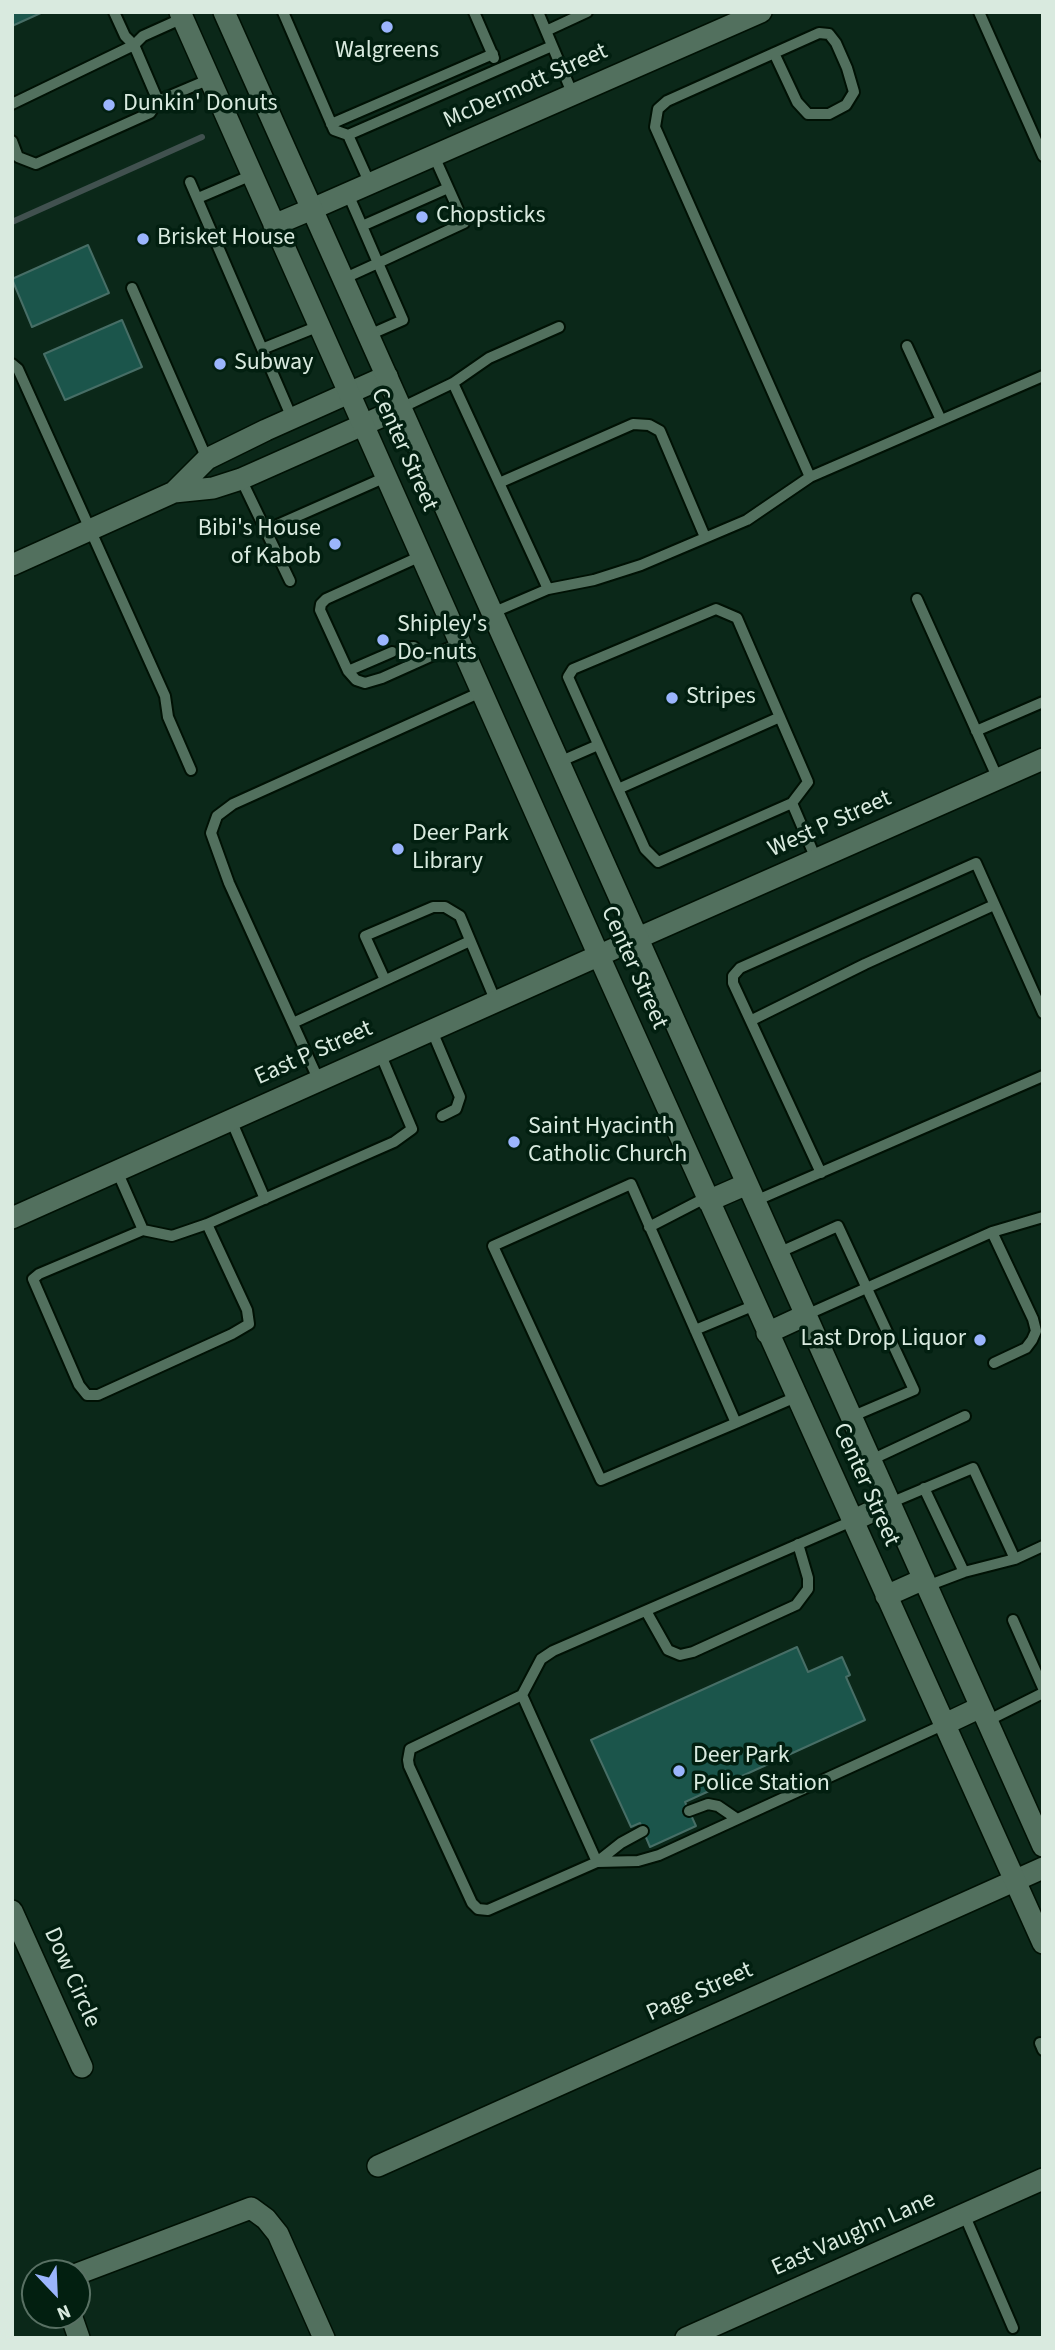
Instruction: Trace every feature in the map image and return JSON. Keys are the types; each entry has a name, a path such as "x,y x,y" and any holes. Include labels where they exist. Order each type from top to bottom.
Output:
{"main road":[{"name":"Center Street","path":"224,12 1043,1846"},
{"name":"McDermott Street","path":"274,225 761,12"},
{"name":"Center Street","path":"182,15 598,956 1043,1943"},
{"path":"174,492 208,459 387,376"},
{"path":"12,565 174,492 213,488 242,479 401,408"},
{"path":"266,430 281,462"},
{"name":"West P Street","path":"638,938 1043,759"},
{"name":"East P Street","path":"12,1218 638,938"},
{"path":"708,1199 751,1193"},
{"path":"767,1333 806,1315"},
{"path":"852,1521 890,1503"},
{"path":"886,1596 925,1582"},
{"path":"945,1724 984,1714"},
{"name":"Page Street","path":"378,2166 1043,1867"},
{"name":"Dow Circle","path":"12,1911 82,2067"},
{"name":"East Vaughn Lane","path":"686,2338 1043,2179"},
{"path":"91,2268 251,2208 266,2218 278,2234 324,2338"}],"lane":[{"path":"114,12 125,36 134,45 158,102"},
{"path":"283,12 334,130 348,135 552,46"},
{"path":"474,12 499,69"},
{"path":"537,12 573,95"},
{"path":"546,31 587,12"},
{"path":"979,12 1043,156"},
{"path":"12,110 17,101 134,45 143,36 182,15"},
{"path":"774,53 797,102 808,114 829,114 845,105 854,92 836,43 829,34 819,33 774,53 667,101 658,109 655,127 810,477"},
{"path":"331,124 493,54"},
{"path":"12,141 18,157 36,164 150,113 158,102 210,79"},
{"path":"348,135 370,184"},
{"path":"343,279 464,223 434,156"},
{"path":"198,198 252,175"},
{"path":"190,182 292,418"},
{"path":"362,226 448,188"},
{"path":"348,194 403,320 369,335"},
{"path":"132,288 208,459"},
{"path":"262,349 319,326"},
{"path":"401,408 453,383 489,358 559,327"},
{"path":"907,346 941,420"},
{"path":"12,364 18,369 165,696 168,717 191,770"},
{"path":"492,613 548,589 594,580 641,565 747,520 810,477 1043,376"},
{"path":"453,383 548,589"},
{"path":"499,483 633,424 649,425 660,431 705,537"},
{"path":"266,530 386,477"},
{"path":"242,479 290,580"},
{"path":"421,556 326,599 320,610 348,671 356,680 365,683 460,643"},
{"path":"918,599 998,779"},
{"path":"716,609 737,618 808,782 792,803 658,862 645,849 598,745 568,677 573,668 716,609"},
{"path":"348,671 397,650 414,647 424,659"},
{"path":"319,1081 229,883 211,833 217,817 233,804 481,692"},
{"path":"976,731 1043,702"},
{"path":"618,789 780,717"},
{"path":"559,762 598,745"},
{"path":"792,803 817,859"},
{"path":"821,1173 733,983 733,976 740,968 975,863 1043,1013"},
{"path":"752,1020 994,905"},
{"path":"385,980 365,936 433,907 445,908 460,916 496,1002"},
{"path":"293,1023 470,941"},
{"path":"432,1031 460,1097 456,1109 442,1116"},
{"path":"207,1224 247,1310 249,1324 220,1340 98,1395 87,1395 79,1385 33,1279 39,1274 143,1230 172,1236 207,1224 394,1142 415,1127 380,1054"},
{"path":"751,1193 821,1173 1043,1076"},
{"path":"231,1120 265,1199"},
{"path":"117,1171 143,1230"},
{"path":"736,1423 631,1184 492,1246 601,1480 796,1398"},
{"path":"649,1227 708,1199"},
{"path":"806,1315 992,1232 1043,1217"},
{"path":"778,1253 838,1226 914,1390 851,1417"},
{"path":"992,1232 1033,1319 1036,1331 1026,1348 994,1363"},
{"path":"695,1330 755,1305"},
{"path":"871,1460 965,1416"},
{"path":"890,1503 973,1468 1014,1559"},
{"path":"924,1488 964,1572"},
{"path":"643,1831 621,1843 597,1862 488,1910 474,1907 410,1766 408,1755 414,1745 522,1695 541,1659 553,1651 852,1521"},
{"path":"646,1611 668,1650 680,1655 693,1652 796,1605 808,1589 808,1578 798,1544"},
{"path":"925,1582 1014,1559 1043,1546"},
{"path":"984,1714 1043,1690 1013,1620"},
{"path":"522,1695 597,1862"},
{"path":"597,1862 638,1861 659,1855 945,1724"},
{"path":"689,1811 708,1804 737,1819"},
{"path":"964,2214 1013,2328"}],"building":[{"path":"12,12 43,12 12,26"},
{"path":"88,245 109,293 32,327 12,279"},
{"path":"122,320 142,367 65,400 44,354"},
{"name":"Deer Park Police Station","path":"797,1647 808,1672 842,1657 850,1675 846,1677 865,1720 685,1802 696,1826 650,1847 640,1823 631,1827 591,1740"}],"waterway":[{"path":"12,222 202,137"}],"place":[{"name":"Walgreens","path":"387,27"},
{"name":"Dunkin' Donuts","path":"109,105"},
{"name":"Chopsticks","path":"422,217"},
{"name":"Brisket House","path":"143,239"},
{"name":"Subway","path":"220,364"},
{"name":"Bibi's House of Kabob","path":"335,544"},
{"name":"Shipley's Do-nuts","path":"383,640"},
{"name":"Stripes","path":"672,698"},
{"name":"Deer Park Library","path":"398,849"},
{"name":"Saint Hyacinth Catholic Church","path":"514,1142"},
{"name":"Last Drop Liquor","path":"980,1340"},
{"name":"Deer Park Police Station","path":"679,1771"}]}
